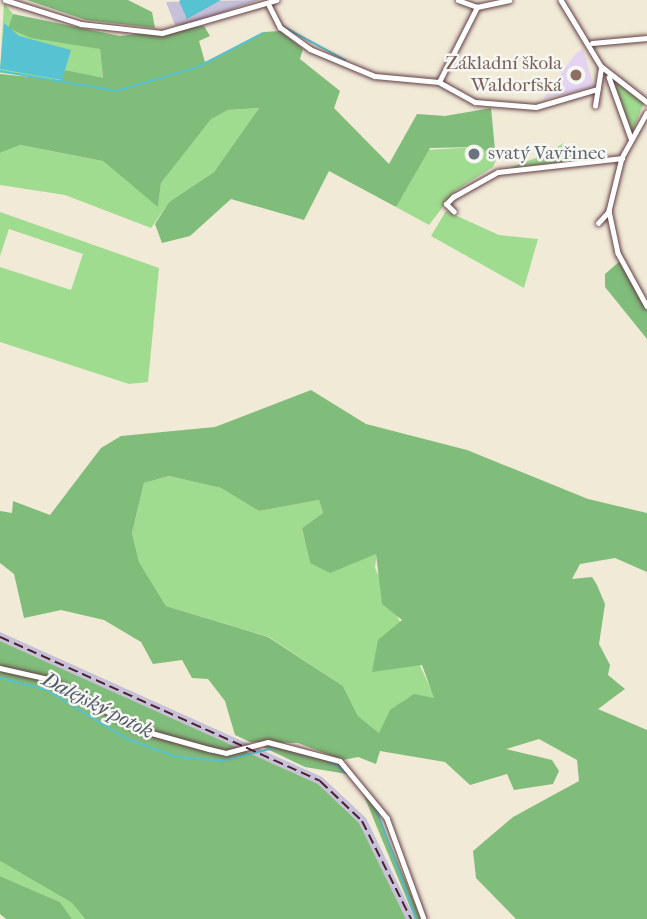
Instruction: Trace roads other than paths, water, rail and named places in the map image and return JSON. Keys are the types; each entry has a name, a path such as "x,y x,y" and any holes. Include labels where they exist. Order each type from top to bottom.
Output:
{"street":[{"path":"5,0 81,24 162,33 269,5 276,0"},
{"path":"458,0 477,6 509,0"},
{"path":"561,0 592,43 601,66 609,76 647,102"},
{"path":"269,5 280,27 310,49 374,76 439,82 475,102 524,107 597,89"},
{"path":"439,82 477,6"},
{"path":"592,43 647,38"},
{"path":"595,106 601,66"},
{"path":"609,76 631,138"},
{"path":"647,113 622,158 609,211 618,253 647,306"},
{"path":"454,212 446,204 498,172 622,158"},
{"path":"598,223 609,211"},
{"path":"0,668 49,679 92,707 182,742 226,753 268,742 340,761 387,818 424,919"}],"water":[{"path":"181,0 221,0 187,19 179,1"},
{"path":"4,23 19,36 71,50 62,80 0,69"}],"waterway":[{"path":"282,26 345,60"},
{"path":"0,71 116,91 198,67 263,33"},
{"name":"Dalejský potok","path":"0,678 47,690 127,739 177,757 222,761 278,747"},
{"name":"Dalejský potok","path":"327,760 348,774"},
{"name":"Dalejský potok","path":"376,808 416,919"}],"railway":[{"path":"0,637 320,781 362,821 411,919"}],"place":[{"name":"Základní škola Waldorfská","path":"576,75"},
{"name":"svatý Vavřinec","path":"474,154"}]}
